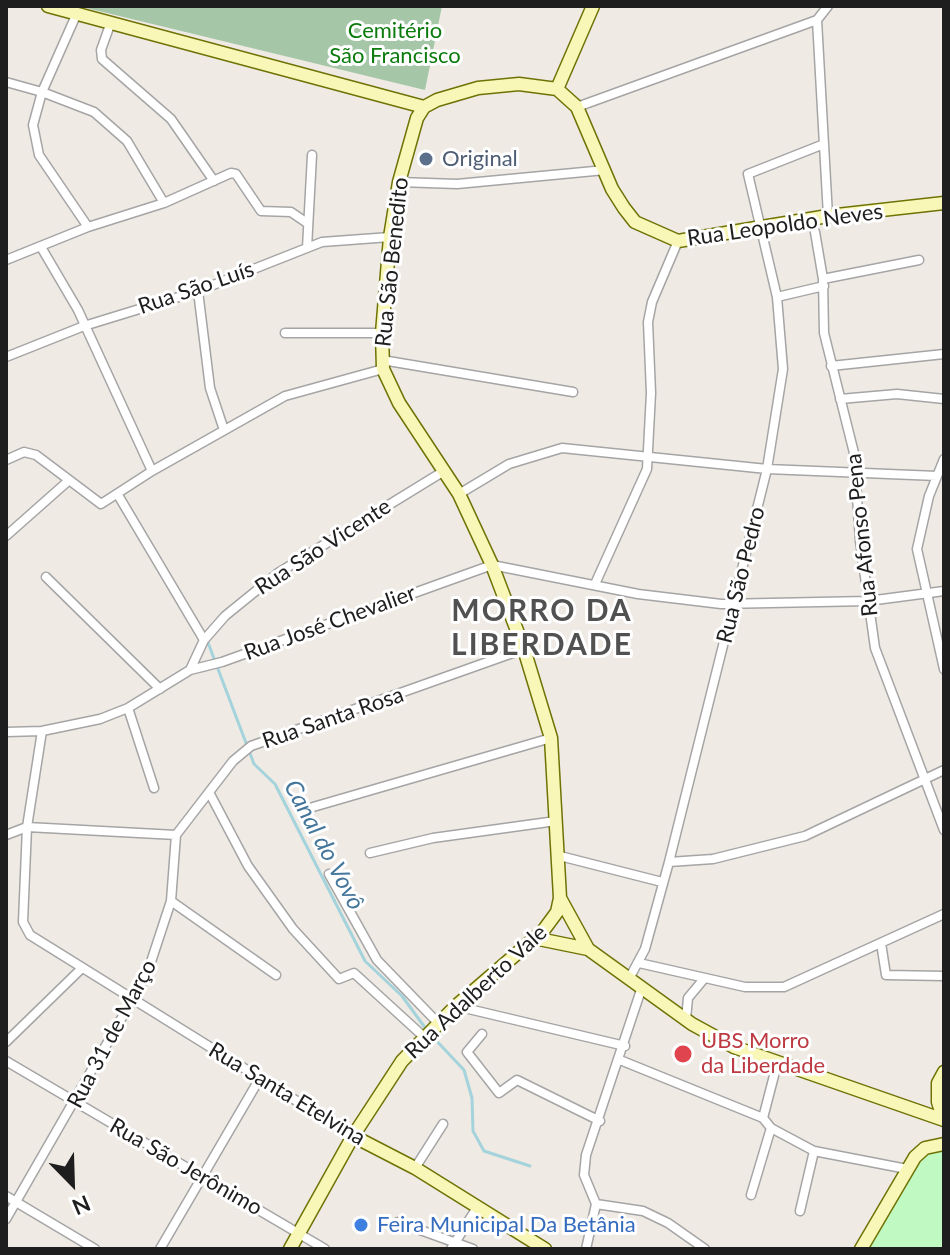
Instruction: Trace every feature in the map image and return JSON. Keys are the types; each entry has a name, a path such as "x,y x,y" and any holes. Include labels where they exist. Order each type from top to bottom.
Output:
{"street":[{"path":"48,6 424,107 478,88 519,84 557,89 593,6"},
{"path":"577,107 817,20 828,6"},
{"path":"77,13 42,92 33,125 34,142 47,169 88,227"},
{"path":"817,20 828,216"},
{"path":"111,22 101,50 102,59 171,119 214,181"},
{"path":"6,82 94,112 141,160 164,203"},
{"name":"Rua Leopoldo Neves","path":"557,89 577,107 612,189 635,222 678,241 828,216 944,203"},
{"name":"Rua São Benedito","path":"424,107 411,133 390,237 382,365 399,403 459,494 492,565 524,649 551,738 555,854 560,898 588,949"},
{"name":"Rua São Pedro","path":"630,977 639,963 669,862 767,469 783,369 777,297 748,177 754,169 824,144"},
{"path":"307,248 312,155"},
{"path":"399,182 457,184 605,170"},
{"path":"6,260 236,174 261,211 291,212 307,223"},
{"name":"Rua Afonso Pena","path":"815,232 824,282 824,333 857,474 856,501 875,648 944,830"},
{"name":"Rua São Luís","path":"6,357 84,326 198,291 307,248 340,238 390,237"},
{"path":"595,584 642,485 651,393 649,310 678,241"},
{"path":"41,247 84,326 152,471"},
{"path":"777,297 824,282 919,260"},
{"path":"198,291 210,388 224,430"},
{"path":"285,333 382,333"},
{"path":"831,366 944,354"},
{"path":"6,460 30,452 96,504 118,495 152,471 224,430 306,388 382,365 573,392"},
{"path":"840,399 897,394 944,399"},
{"path":"459,494 509,464 562,448 767,469 937,476"},
{"path":"944,459 917,549 924,596 944,669"},
{"name":"Rua São Vicente","path":"190,670 206,638 225,616 278,573 444,471"},
{"path":"6,536 67,482"},
{"path":"118,495 206,638"},
{"path":"492,565 638,594 734,603 868,601 944,591"},
{"name":"Rua José Chevalier","path":"190,670 221,662 492,565"},
{"path":"46,577 160,689"},
{"name":"Rua Santa Rosa","path":"176,835 248,749 524,649"},
{"path":"6,732 42,731 100,719 128,708 190,670"},
{"path":"128,708 154,788"},
{"path":"27,827 42,731"},
{"path":"313,807 551,738"},
{"path":"669,862 713,859 805,836 944,770"},
{"path":"210,794 248,866 293,929 339,979 354,973 430,1031"},
{"path":"370,853 433,838 556,821"},
{"path":"6,835 27,827 176,835"},
{"name":"Rua Santa Etelvina","path":"27,827 23,922 30,935 353,1136 415,1168 545,1249"},
{"name":"Rua 31 de Março","path":"6,1219 134,1000 159,944 171,901 176,835"},
{"path":"555,854 662,882"},
{"path":"329,874 377,960 430,1031"},
{"name":"Rua Adalberto Vale","path":"290,1249 382,1089 430,1031 553,919 560,898"},
{"path":"171,901 276,975"},
{"path":"639,963 703,980 764,990 784,987 944,914"},
{"name":"Rua São Benedito","path":"534,938 588,949 721,1041 777,1064 944,1120"},
{"path":"881,943 886,975 944,976"},
{"path":"6,1042 81,969"},
{"path":"686,1019 688,998 703,980"},
{"path":"586,1249 596,1204 584,1175 586,1155 625,1046 642,987"},
{"path":"456,1006 625,1046"},
{"path":"482,1034 467,1052 499,1093 517,1080 600,1121"},
{"path":"620,1060 763,1118 771,1128 814,1151 907,1169"},
{"name":"Rua São Jerônimo","path":"6,1061 325,1249"},
{"path":"763,1118 777,1064"},
{"path":"944,1072 938,1083 938,1102 944,1120"},
{"path":"160,1249 260,1078"},
{"path":"415,1168 443,1124"},
{"path":"751,1195 771,1128"},
{"path":"861,1249 907,1169 925,1148 944,1144"},
{"path":"800,1211 814,1151"},
{"path":"6,1196 95,1249"},
{"path":"596,1204 643,1211 668,1223 705,1249"},
{"path":"454,1245 478,1206"},
{"path":"398,1222 454,1245 473,1249"}],"green space":[{"name":"Cemitério São Francisco","path":"78,6 442,6 425,90"},
{"path":"944,1151 944,1249 865,1249 921,1155"}],"waterway":[{"name":"Canal do Vovô","path":"207,640 254,764 275,784 365,961 402,996 426,1029"},
{"name":"Canal do Vovô","path":"431,1035 464,1070 472,1098 473,1131 484,1151 530,1166"}],"place":[{"name":"Original","path":"426,159"},
{"name":"UBS Morro da Liberdade","path":"683,1054"},
{"name":"Feira Municipal Da Betânia","path":"361,1225"}],"district":[{"name":"MORRO DA LIBERDADE","path":"542,628"}]}
